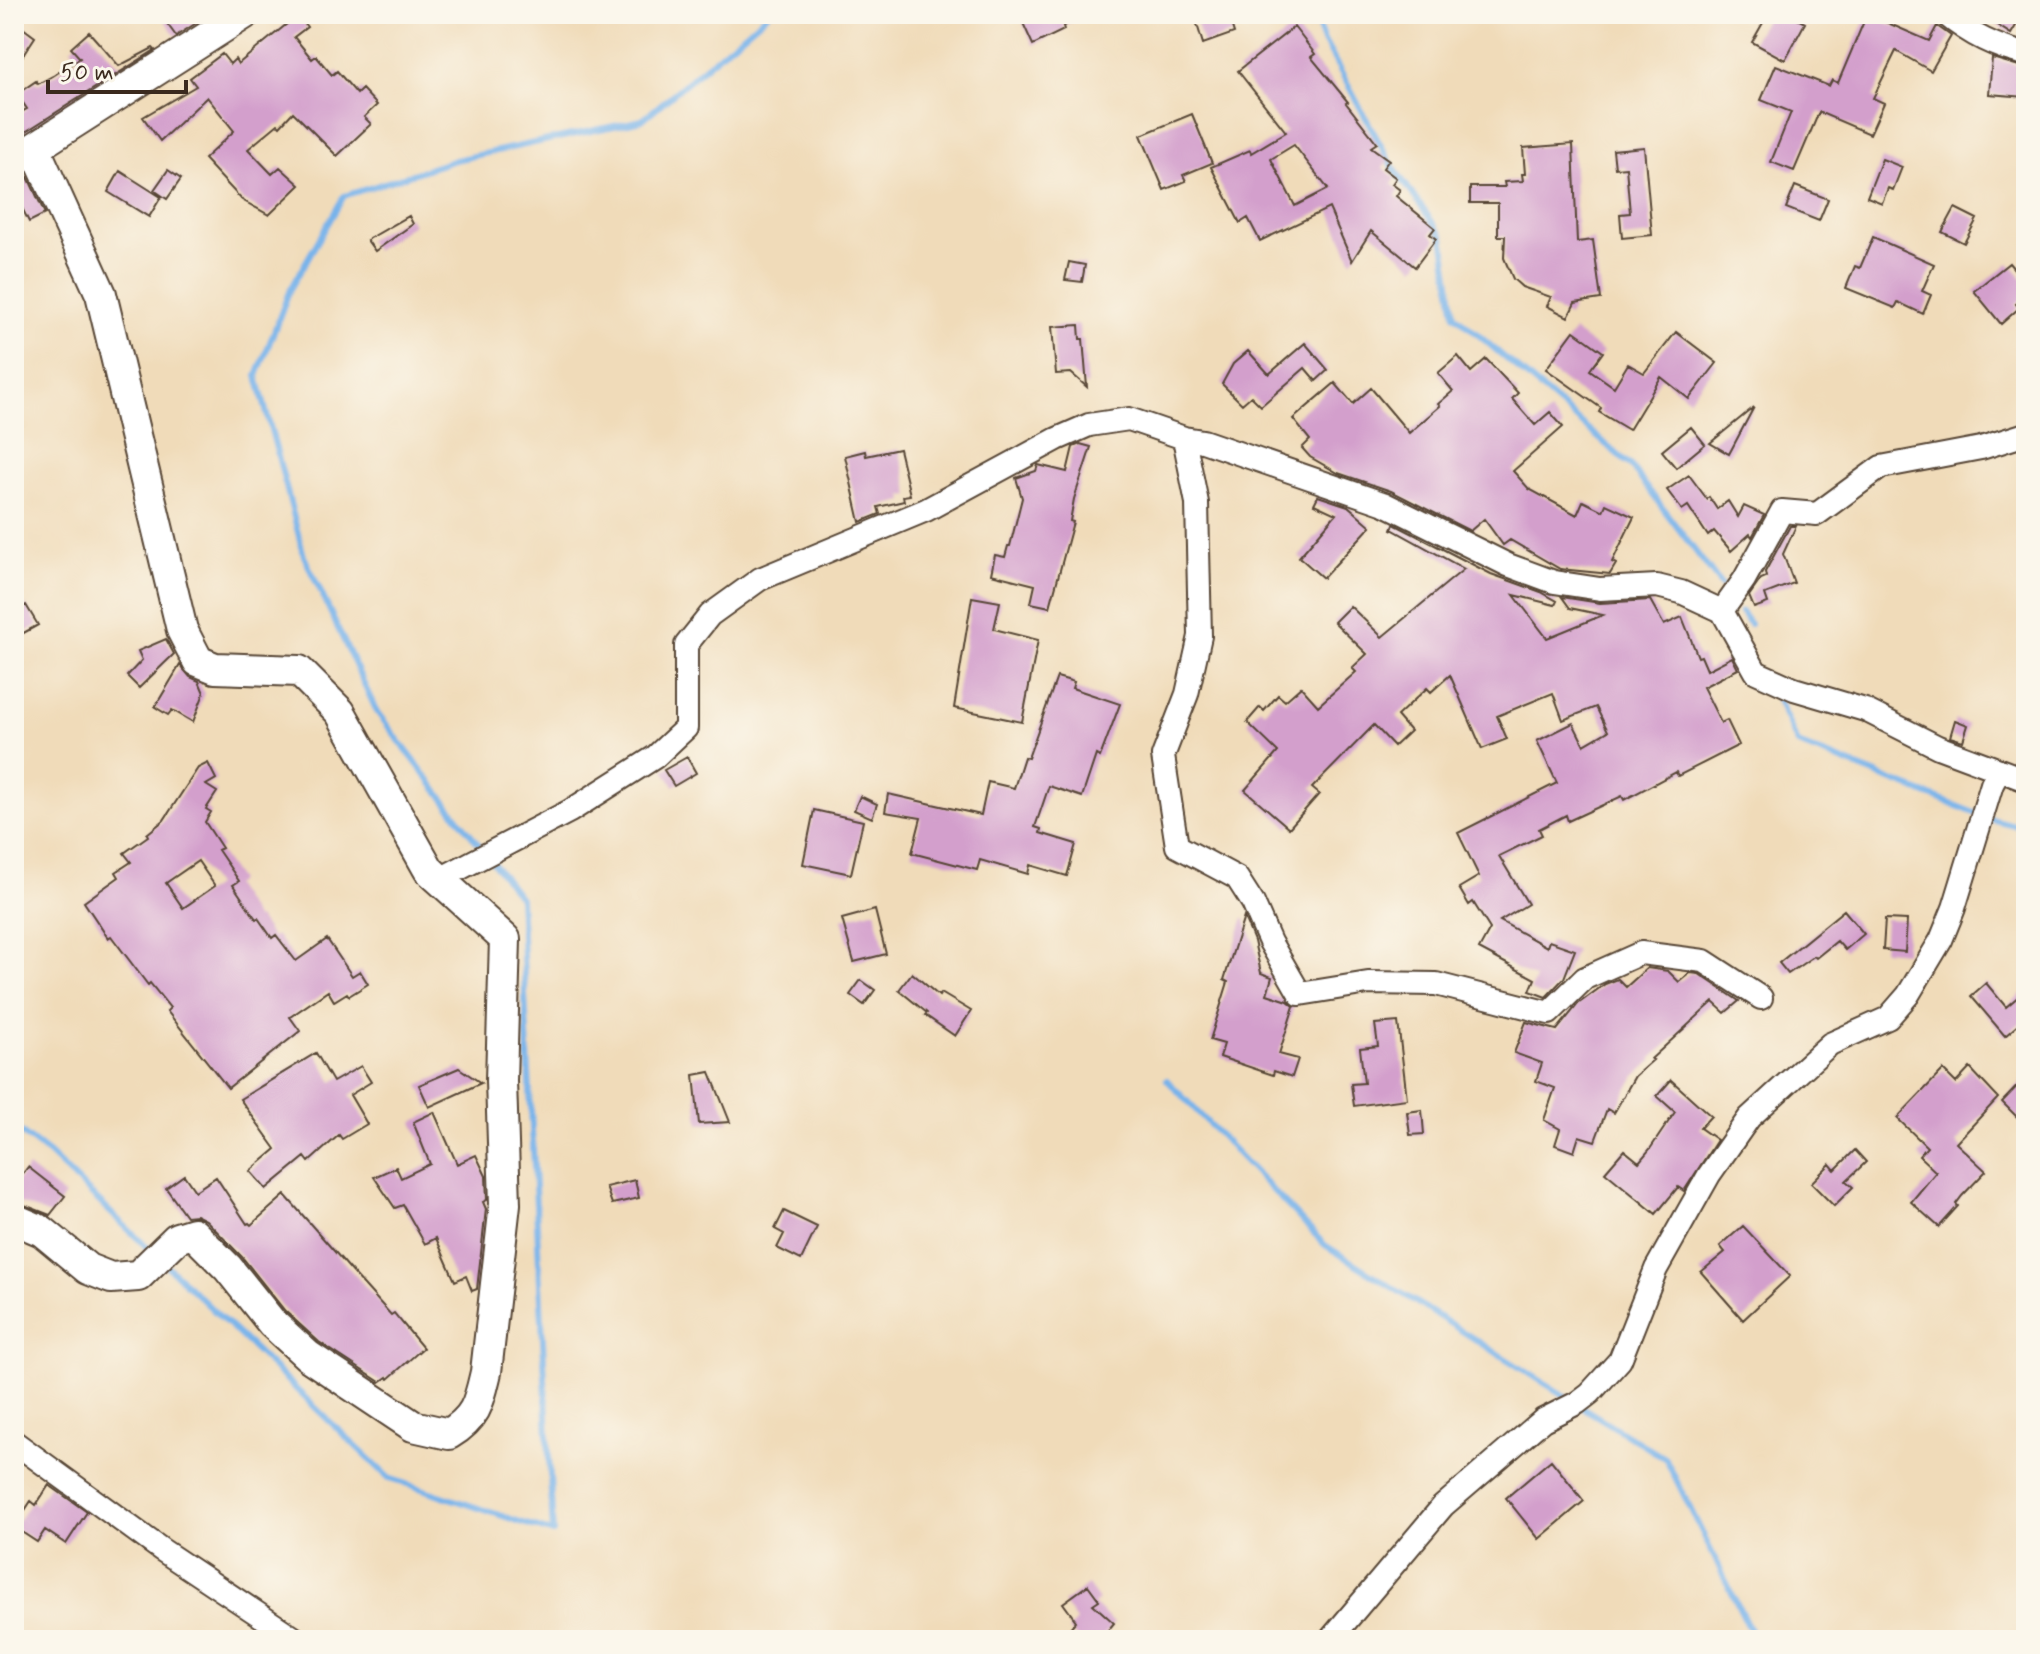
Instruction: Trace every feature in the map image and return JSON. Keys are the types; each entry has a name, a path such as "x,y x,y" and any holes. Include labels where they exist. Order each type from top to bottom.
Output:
{"street":[{"path":"14,1219 42,1231 88,1269 111,1278 138,1276 177,1238 193,1233 228,1268 272,1323 308,1356 413,1426 449,1434 472,1417 480,1399 486,1372 505,1204 501,1081 505,939 429,870 340,712 299,671 215,668 198,661 182,630 101,294 24,155 244,14"},
{"path":"1945,14 1962,28 2010,51 2026,54"},
{"path":"440,879 570,811 655,757 686,728 686,645 710,615 760,579 926,510 1089,425 1129,419 1184,438 1203,441 1385,504 1508,565 1554,582 1600,589 1657,586 1681,592 1722,611 1756,672 1794,689 1865,710 1938,747 2018,776"},
{"path":"1722,611 1744,580 1782,511 1817,514 1881,467 1981,448 2026,434"},
{"path":"1184,438 1197,503 1200,636 1187,694 1163,756 1177,846 1237,878 1300,994 1368,983 1436,984 1549,1013 1585,978 1641,953 1704,961 1761,998"},
{"path":"1330,1640 1443,1506 1543,1420 1577,1403 1613,1369 1620,1360 1656,1269 1709,1175 1749,1118 1830,1044 1888,1018 1908,995 1941,940 1954,908 1992,784 2018,776"},
{"path":"14,1442 175,1559 297,1640"}],"building":[{"path":"160,14 197,14 201,20 176,36"},
{"path":"1029,14 1089,14 1033,45 1023,23 1032,19"},
{"path":"1216,14 1228,14 1234,33 1203,44 1196,21"},
{"path":"1768,14 1788,14 1805,23 1785,60 1752,42"},
{"path":"1867,14 1929,41 1937,26 1951,36 1931,71 1896,51 1873,98 1884,103 1870,134 1819,112 1794,171 1771,162 1791,112 1761,100 1776,65 1829,86 1832,80 1838,83"},
{"path":"1980,14 2023,14 2011,34"},
{"path":"298,15 307,27 294,37 312,59 316,56 332,75 337,71 357,94 362,89 377,105 364,117 371,124 337,156 293,112 280,126 278,124 248,149 272,174 280,167 300,185 269,215 242,200 204,159 234,131 207,97 160,141 143,117 196,86 190,78 222,54 230,64 235,59 238,64"},
{"path":"1294,27 1315,54 1311,57 1377,143 1371,147 1389,160 1383,168 1396,178 1392,184 1400,190 1396,196 1435,228 1430,234 1436,239 1415,267 1371,231 1352,261 1329,208 1260,241 1248,218 1240,223 1211,167 1250,150 1251,153 1286,132 1238,71","holes":["1294,145 1328,189 1295,206 1271,159"]},
{"path":"23,28 35,37 14,69 14,42"},
{"path":"89,32 119,66 153,48 155,50 14,139 14,116 27,109 17,94 80,58 71,48"},
{"path":"1992,58 2026,68 2026,97 1989,94"},
{"path":"1192,114 1212,163 1183,175 1186,181 1164,190 1141,135"},
{"path":"1573,144 1577,242 1593,240 1601,299 1575,303 1568,317 1547,306 1551,297 1522,287 1513,279 1504,258 1505,236 1498,236 1498,203 1470,203 1470,187 1505,187 1504,182 1523,181 1523,148"},
{"path":"1644,147 1652,235 1622,238 1620,214 1630,213 1626,167 1615,168 1613,150"},
{"path":"1882,159 1902,167 1893,190 1888,188 1882,203 1867,197"},
{"path":"168,170 181,179 167,199 154,190"},
{"path":"120,171 161,197 149,217 108,192"},
{"path":"28,177 45,214 29,222 14,192 14,187"},
{"path":"1795,186 1828,199 1819,221 1786,208"},
{"path":"1955,208 1977,219 1964,243 1942,232"},
{"path":"409,216 413,224 375,251 367,240"},
{"path":"1873,237 1934,264 1922,291 1931,295 1923,314 1898,302 1895,308 1846,288 1855,266 1860,268"},
{"path":"1069,262 1085,265 1082,282 1065,280"},
{"path":"2009,263 2026,283 2026,296 2016,304 2019,308 2001,324 1974,291"},
{"path":"1079,325 1087,387 1071,373 1056,374 1052,327"},
{"path":"1574,331 1603,352 1590,370 1614,387 1628,364 1644,373 1676,332 1717,363 1689,399 1661,377 1629,430 1599,412 1601,408 1546,369"},
{"path":"1305,343 1328,370 1316,381 1305,368 1261,406 1251,396 1242,404 1222,384 1233,364 1248,351 1269,374"},
{"path":"1458,356 1471,372 1486,359 1518,393 1512,399 1535,425 1550,412 1563,427 1513,471 1529,489 1577,515 1583,501 1603,511 1606,504 1634,517 1612,562 1616,564 1610,574 1560,569 1510,540 1503,545 1484,519 1470,531 1391,491 1338,473 1310,457 1302,448 1310,440 1293,419 1335,383 1353,404 1371,388 1409,433 1453,391 1438,373"},
{"path":"1754,407 1729,454 1710,443"},
{"path":"1691,427 1705,444 1676,468 1662,451"},
{"path":"1080,444 1091,447 1074,499 1070,521 1073,522 1050,607 1031,603 1035,585 991,574 995,555 1005,557 1010,546 1022,498 1016,478 1036,471 1038,465 1067,472 1073,447"},
{"path":"899,449 910,495 903,496 904,501 878,507 880,514 860,522 845,456 865,451 866,456"},
{"path":"1689,475 1717,509 1728,501 1738,517 1744,506 1764,515 1752,537 1750,534 1731,551 1714,531 1708,536 1688,506 1682,510 1667,490"},
{"path":"1318,496 1348,506 1371,526 1323,578 1299,557 1336,514 1314,504"},
{"path":"1394,524 1491,574 1557,601 1555,605 1514,595 1547,638 1603,615 1570,608 1562,597 1600,603 1650,600 1664,625 1682,617 1698,657 1701,656 1707,670 1732,657 1738,669 1703,687 1721,723 1727,720 1739,745 1678,776 1676,772 1624,800 1622,796 1568,821 1566,815 1539,829 1542,835 1499,856 1528,904 1500,921 1547,947 1549,941 1575,950 1564,978 1546,997 1530,991 1535,979 1479,949 1490,929 1473,902 1469,905 1459,888 1479,876 1458,833 1557,783 1537,741 1573,723 1584,745 1608,731 1596,707 1563,720 1553,693 1497,716 1507,739 1482,749 1450,675 1431,692 1427,688 1397,716 1410,731 1394,746 1374,725 1312,788 1319,794 1289,828 1245,790 1278,752 1247,722 1260,707 1264,711 1278,695 1285,701 1301,687 1318,706 1356,672 1352,668 1367,654 1334,622 1350,606 1382,637 1464,569 1392,529"},
{"path":"1790,526 1796,526 1783,554 1794,583 1765,594 1768,603 1754,608 1749,596 1766,577 1765,572"},
{"path":"972,597 1000,602 994,629 1038,640 1022,722 954,708"},
{"path":"26,605 38,625 18,636 14,628 14,612"},
{"path":"166,639 174,654 139,688 127,676 142,660 138,651"},
{"path":"180,665 190,677 199,681 204,693 193,722 172,710 168,715 155,707"},
{"path":"1057,677 1074,682 1072,688 1120,704 1100,757 1096,755 1082,797 1049,786 1035,827 1041,829 1040,833 1076,844 1067,876 1030,865 1028,874 980,860 977,870 912,853 921,818 885,812 888,794 981,815 988,782 1014,788"},
{"path":"1955,720 1968,725 1963,741 1950,737"},
{"path":"687,757 696,773 674,786 664,770"},
{"path":"208,763 216,779 206,785 217,792 206,809 211,812 205,822 222,848 218,850 239,881 233,885 256,919 272,938 276,935 296,961 327,939 352,976 360,971 368,984 334,1001 328,991 290,1017 300,1031 228,1088 167,1011 170,1008 150,983 148,985 111,936 108,938 84,902 119,877 116,872 131,862 124,853 164,820 198,768","holes":["198,861 215,886 183,908 166,883"]},
{"path":"860,796 877,804 872,818 854,810"},
{"path":"814,810 863,821 851,874 803,864"},
{"path":"875,910 886,954 854,962 842,919"},
{"path":"1844,910 1864,934 1845,950 1837,941 1788,974 1779,963"},
{"path":"1244,917 1254,941 1261,973 1272,977 1267,994 1294,1006 1279,1054 1298,1059 1292,1077 1274,1071 1273,1075 1220,1057 1224,1044 1210,1040 1228,982 1224,980"},
{"path":"1885,919 1907,920 1905,952 1883,950"},
{"path":"1647,968 1668,971 1679,982 1690,973 1699,974 1739,1001 1725,1013 1713,1002 1651,1059 1635,1076 1614,1113 1607,1109 1595,1141 1579,1136 1574,1152 1555,1145 1560,1129 1544,1120 1555,1088 1536,1081 1542,1063 1514,1053 1526,1022 1557,1030 1578,1004 1605,984 1618,979 1626,987"},
{"path":"912,973 939,996 941,993 971,1011 955,1036 925,1015 927,1013 899,990"},
{"path":"861,980 875,990 864,1005 850,995"},
{"path":"1986,983 2006,1007 2026,990 2026,1018 2005,1036 1971,996"},
{"path":"1398,1022 1407,1099 1354,1106 1351,1084 1364,1083 1360,1048 1378,1046 1375,1024"},
{"path":"316,1053 333,1082 361,1066 371,1082 350,1095 367,1124 342,1139 339,1135 309,1162 305,1157 266,1189 250,1171 276,1149 240,1099"},
{"path":"459,1068 481,1083 429,1107 419,1085"},
{"path":"1970,1068 1998,1098 1956,1143 1986,1171 1939,1227 1911,1202 1936,1172 1919,1156 1927,1147 1897,1118 1943,1070 1956,1083"},
{"path":"710,1072 730,1122 699,1124 694,1075"},
{"path":"2026,1077 2026,1126 2002,1102"},
{"path":"1671,1080 1711,1116 1700,1128 1717,1140 1684,1191 1678,1187 1656,1214 1605,1172 1624,1150 1639,1162 1650,1149 1675,1112 1657,1096"},
{"path":"1422,1110 1424,1134 1410,1135 1407,1112"},
{"path":"434,1112 457,1164 476,1155 486,1176 487,1200 483,1202 486,1209 477,1289 472,1291 466,1276 455,1281 436,1238 425,1244 403,1205 395,1208 374,1177 396,1167 401,1178 430,1164 413,1122"},
{"path":"1855,1150 1866,1162 1846,1181 1853,1187 1834,1206 1811,1183 1830,1164 1835,1170"},
{"path":"28,1167 65,1196 50,1215 14,1201 14,1185"},
{"path":"184,1175 195,1191 216,1177 247,1224 251,1225 285,1195 423,1348 388,1379 380,1382 319,1342 285,1311 242,1257 206,1220 196,1215 186,1216 166,1188"},
{"path":"635,1180 639,1198 612,1204 606,1187"},
{"path":"784,1211 817,1227 801,1260 777,1248 784,1234 775,1229"},
{"path":"1743,1226 1790,1276 1743,1320 1701,1272 1725,1252 1720,1246"},
{"path":"1551,1460 1584,1501 1539,1539 1506,1498"},
{"path":"49,1485 87,1512 66,1544 45,1530 37,1542 14,1527 31,1501 36,1505"},
{"path":"1088,1585 1099,1600 1093,1604 1114,1623 1100,1640 1080,1640 1068,1630 1076,1621 1063,1603"}],"waterway":[{"path":"164,1263 389,1478 553,1533 520,898 377,712 304,556 257,376 290,289 344,196 455,160 642,120 768,14"},
{"path":"1314,14 1324,41 1391,164 1443,237 1455,315 1630,465 1721,585"},
{"path":"1741,612 1750,624"},
{"path":"1773,689 1798,744 1977,814"},
{"path":"1987,818 2026,828"},
{"path":"1167,1080 1325,1245 1573,1401"},
{"path":"14,1127 49,1154 150,1250"},
{"path":"1582,1407 1666,1459 1755,1640"}]}
